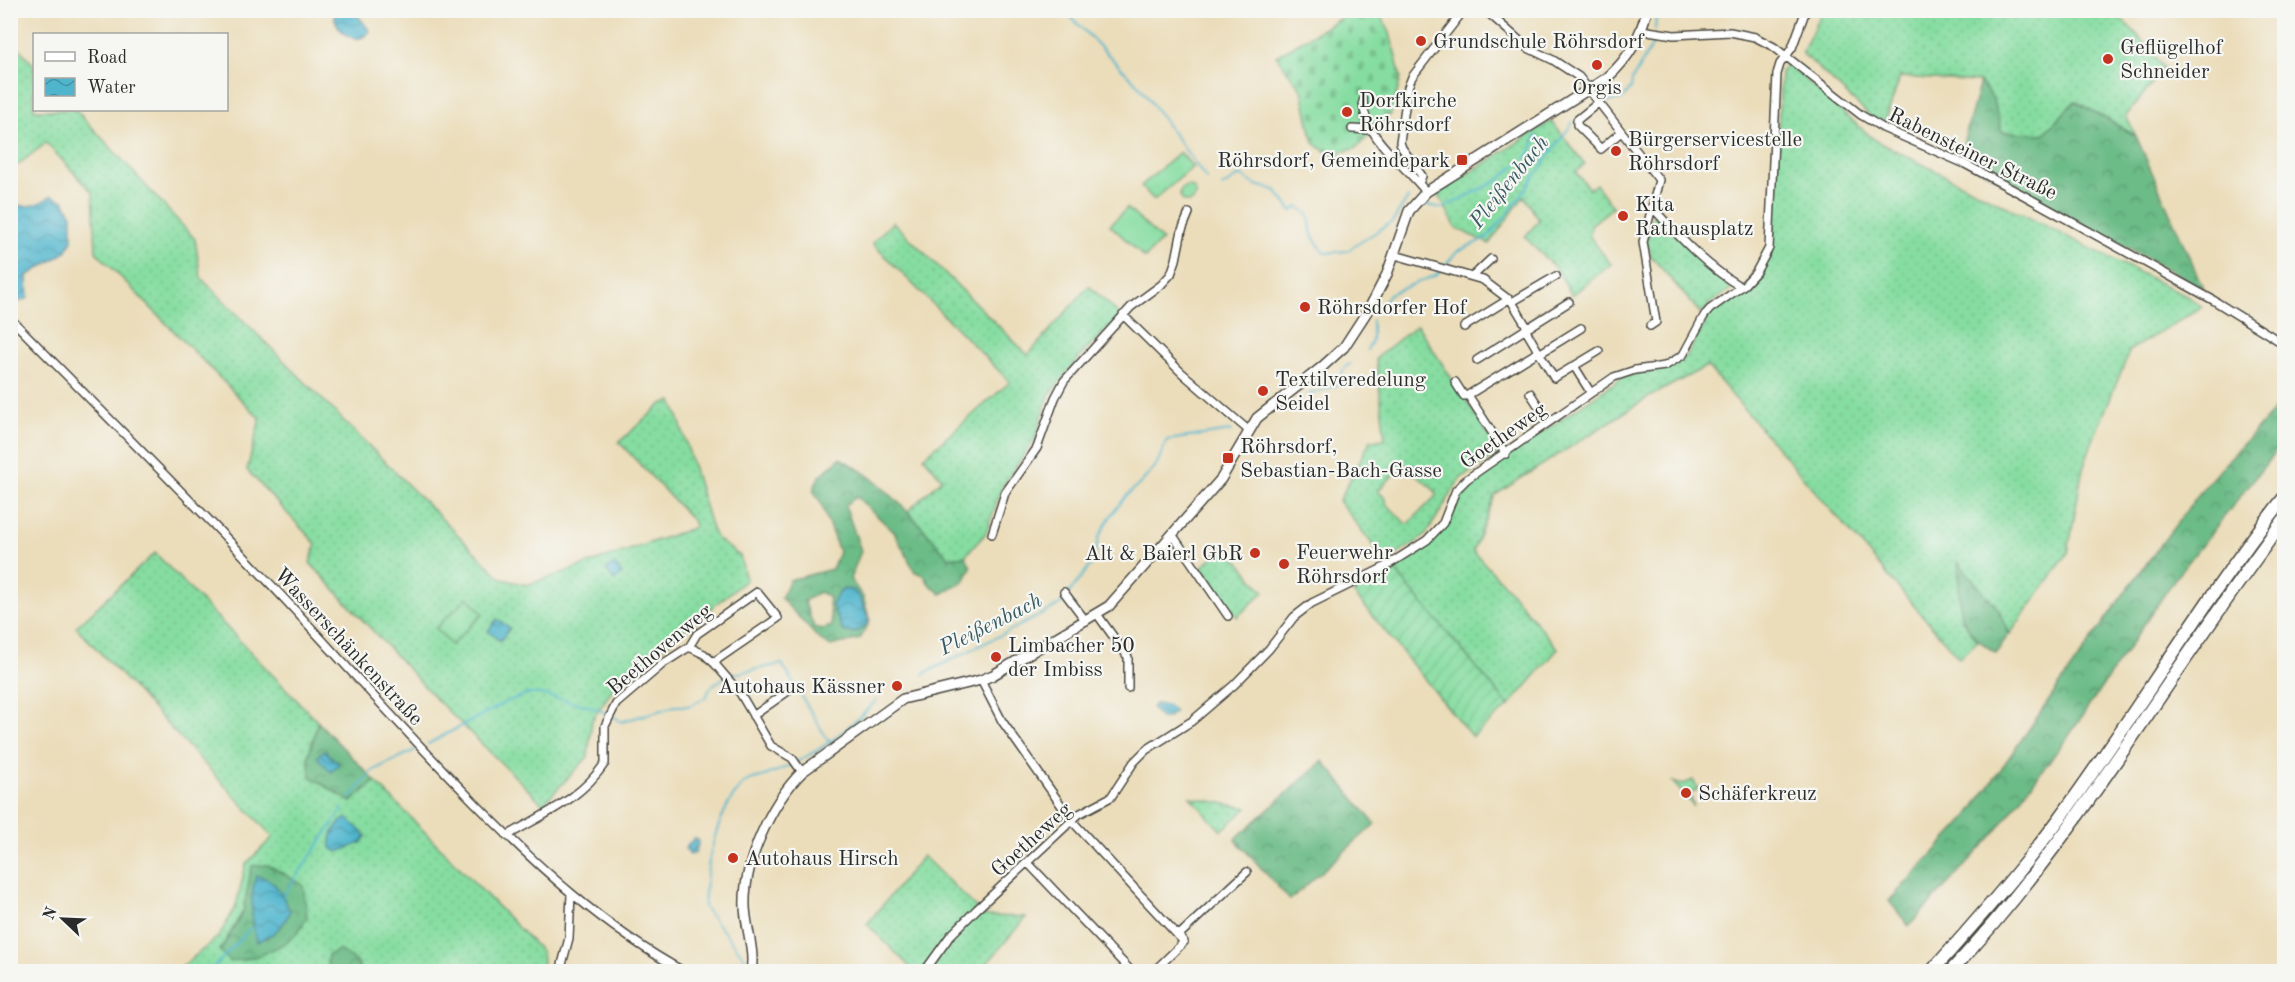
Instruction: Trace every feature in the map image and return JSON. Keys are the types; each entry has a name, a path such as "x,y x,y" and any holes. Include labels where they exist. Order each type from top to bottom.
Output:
{"highway":[{"path":"1931,972 1984,914 2060,818 2220,583 2284,498"},
{"path":"1950,972 1994,924 2045,862 2109,773 2232,591 2284,520"}],"street":[{"path":"1419,183 1422,176 1400,142 1408,87 1416,70 1464,10"},
{"path":"1485,10 1528,48 1553,60 1579,77 1659,180 1643,242 1656,322 1650,326"},
{"path":"751,972 753,960 745,905 749,872 778,802 797,766 903,699 981,680 1007,668 1097,614 1116,598 1221,479 1248,430 1268,408 1322,367 1344,347 1374,300 1395,255 1401,230 1409,211 1426,192 1608,77 1623,63 1645,31 1647,10"},
{"name":"Goetheweg","path":"924,972 950,936 1073,822 1078,814 1111,797 1134,762 1146,750 1192,721 1234,686 1269,649 1294,617 1312,603 1383,567 1427,540 1443,523 1456,490 1467,479 1614,377 1675,361 1683,355 1710,309 1741,287 1756,272 1769,248 1778,74 1780,64 1792,48 1806,10"},
{"name":"Rabensteiner Straße","path":"1645,31 1674,35 1730,32 1744,34 1774,47 1861,115 1883,128 1965,164 2025,196 2212,300 2284,344"},
{"path":"1363,101 1363,109 1370,130 1426,192"},
{"path":"1598,103 1577,120 1577,124 1601,149 1622,132"},
{"path":"1352,129 1370,130"},
{"path":"1652,207 1720,275 1741,287"},
{"path":"992,534 1005,493 1037,448 1055,398 1065,381 1123,315 1161,285 1171,274 1182,230 1189,213"},
{"path":"1395,255 1473,276 1483,280 1510,300 1554,378 1599,351"},
{"path":"1473,276 1491,259"},
{"path":"1464,327 1556,276"},
{"path":"1477,360 1569,302"},
{"path":"1123,315 1182,373 1248,430"},
{"name":"Wasserschänkenstraße","path":"10,318 289,604 433,760 507,836 572,894 650,952 685,972"},
{"path":"1455,382 1464,396 1468,395 1581,328"},
{"path":"1574,366 1592,393"},
{"path":"1530,393 1549,422"},
{"path":"1468,395 1506,454"},
{"path":"1172,534 1228,616"},
{"name":"Beethovenweg","path":"507,836 582,792 606,763 605,726 616,704 664,663 689,647 697,634 758,592 778,618 718,659 715,664"},
{"path":"1064,592 1086,621"},
{"path":"1097,614 1126,652 1130,662 1128,688"},
{"path":"689,647 704,654 727,677 771,746 797,766"},
{"path":"981,680 1002,721 1073,822 1184,942 1153,972"},
{"path":"753,716 787,692"},
{"path":"1028,863 1132,972"},
{"path":"1178,936 1247,872"},
{"path":"560,972 569,938 572,894"}],"green space":[{"path":"2111,10 2135,32 2164,69 2126,116 2136,136 2075,101 2044,134 2001,132 1992,97 1980,82 1900,77 1883,128 1802,53 1822,11"},
{"path":"1353,11 1379,11 1390,33 1401,78 1391,114 1355,149 1344,151 1336,158 1315,144 1302,90 1276,56"},
{"path":"11,39 33,64 33,111 77,111 195,239 201,278 502,579 527,585 693,528 695,525 693,521 619,442 662,404 672,401 712,529 717,539 740,556 746,580 615,686 592,720 588,757 543,804 436,699 310,563 316,544 247,470 260,419 96,252 93,193 46,143 11,170"},
{"path":"1786,63 1876,141 2190,298 2202,307 2130,350 2082,472 2068,553 2010,634 1998,609 1961,619 1978,641 1959,658 1707,366 1647,398 1495,495 1473,551 1558,649 1509,706 1392,567 1425,548 1447,521 1461,492 1496,464 1623,377 1672,366 1687,355 1710,314 1741,292 1772,254 1781,73"},
{"path":"1980,82 1992,97 2002,132 2044,134 2075,101 2136,136 2203,288 1959,158"},
{"path":"1551,121 1585,164 1576,172 1589,189 1596,184 1613,207 1591,225 1590,237 1611,264 1572,295 1558,271 1525,237 1539,220 1524,196 1489,244 1456,228 1438,193"},
{"path":"1180,152 1193,167 1154,200 1141,186"},
{"path":"1188,186 1194,188 1196,194 1194,200 1188,202 1182,200 1180,194 1182,188"},
{"path":"1127,208 1162,240 1145,258 1110,225"},
{"path":"1654,213 1718,276 1734,287 1710,304 1701,314 1652,257 1646,242"},
{"path":"893,222 1028,355 1089,286 1121,316 1085,351 1049,395 1035,439 1002,487 986,533 965,556 949,558 908,511 942,479 924,457 1010,382 872,243"},
{"path":"1417,325 1500,453 1461,478 1425,536 1386,562 1339,501 1370,441 1385,439 1376,358","holes":["1404,464 1435,491 1436,496 1407,525 1378,491"]},
{"path":"2284,399 2284,441 2174,580 2070,734 1994,834 1909,926 1889,901 1968,816 2120,599 2204,487"},
{"path":"840,458 856,467 899,503 949,558 965,556 971,567 964,582 941,594 929,584 924,575 915,572 894,532 857,497 845,505 861,551 850,579 863,597 870,621 860,639 830,646 818,638 781,598 790,580 832,569 839,552 820,501 813,490 819,477","holes":["819,592 828,596 832,626 822,629 814,627 804,601"]},
{"path":"1225,545 1264,592 1237,617 1201,568"},
{"path":"155,553 318,722 308,758 351,802 375,781 542,952 544,971 359,971 359,964 327,963 333,971 177,971 219,936 236,906 246,864 273,837 76,627","holes":["243,912 230,961 220,950"]},
{"path":"1958,562 1998,609 2009,634 1996,653 1972,634 1962,615"},
{"path":"1392,567 1509,706 1472,737 1352,591"},
{"path":"468,597 483,614 451,645 436,628"},
{"path":"318,722 375,781 351,802 311,777 308,758"},
{"path":"1323,761 1375,824 1290,900 1235,839"},
{"path":"1693,780 1698,789 1690,794 1694,807 1673,782 1682,785"},
{"path":"1190,797 1247,808 1221,831"},
{"path":"923,856 985,916 1026,917 980,972 914,971 867,924"},
{"path":"268,865 303,885 307,917 295,935 287,942 255,956 230,961 220,951 243,912 252,866"},
{"path":"339,950 359,964 359,971 333,971 327,963 328,955"}],"water":[{"path":"338,11 354,11 370,31 359,38 348,36 336,22 334,16"},
{"path":"51,196 64,201 72,215 72,240 66,252 27,276 28,298 16,303 11,286 11,205 34,205"},
{"path":"614,564 622,574 614,581 606,570"},
{"path":"843,589 853,590 859,596 869,620 866,626 854,633 843,631 832,606"},
{"path":"497,619 510,628 500,641 488,631"},
{"path":"1155,704 1167,705 1175,711 1167,718 1161,718 1152,708"},
{"path":"324,750 339,764 331,772 317,757"},
{"path":"347,818 366,836 361,843 338,852 331,848 332,834 339,823"},
{"path":"694,838 699,841 695,853 690,855 685,849"},
{"path":"256,876 263,877 273,884 281,893 290,911 277,930 257,942 252,909"}],"waterway":[{"path":"1064,10 1140,87 1207,180"},
{"name":"Pleißenbach","path":"1655,29 1657,10"},
{"name":"Pleißenbach","path":"1606,102 1624,98 1654,42 1655,35"},
{"name":"Pleißenbach","path":"1376,313 1389,294 1436,275 1458,251 1487,238 1507,215 1573,122"},
{"path":"1525,158 1531,152 1536,136 1545,147 1552,150"},
{"path":"1425,205 1443,208 1499,180 1517,164"},
{"path":"1222,187 1240,175 1256,185 1275,190 1292,211 1298,207 1307,214 1313,237 1325,253 1347,251 1393,221 1408,198"},
{"name":"Pleißenbach","path":"1367,350 1372,341 1372,320"},
{"name":"Pleißenbach","path":"1308,395 1339,384 1344,368 1350,364"},
{"name":"Pleißenbach","path":"1069,593 1093,562 1099,537 1110,517 1126,496 1157,464 1167,440 1231,431"},
{"name":"Pleißenbach","path":"923,674 1043,614 1060,604 1065,598"},
{"path":"728,675 782,664 829,742"},
{"path":"615,717 621,722 675,706 690,706 706,697 710,688 723,678"},
{"path":"428,744 504,703 527,694 540,694 589,706 606,713"},
{"name":"Pleißenbach","path":"748,962 704,907 713,843 725,812 742,785 783,769 819,749 845,730 877,700"},
{"path":"350,799 372,771 415,750"},
{"path":"283,896 343,809"},
{"path":"214,972 213,968 252,927"},
{"path":"201,972 213,968"}],"place":[{"name":"Grundschule Röhrsdorf","path":"1421,41"},
{"name":"Geflügelhof Schneider","path":"2108,59"},
{"name":"Orgis","path":"1597,65"},
{"name":"Dorfkirche Röhrsdorf","path":"1347,112"},
{"name":"Bürgerservicestelle Röhrsdorf","path":"1616,151"},
{"name":"Röhrsdorf, Gemeindepark","path":"1462,160"},
{"name":"Kita Rathausplatz","path":"1623,216"},
{"name":"Röhrsdorfer Hof","path":"1305,307"},
{"name":"Textilveredelung Seidel","path":"1263,391"},
{"name":"Röhrsdorf, Sebastian-Bach-Gasse","path":"1228,458"},
{"name":"Alt & Baierl GbR","path":"1255,553"},
{"name":"Feuerwehr Röhrsdorf","path":"1284,564"},
{"name":"Limbacher 50 der Imbiss","path":"996,657"},
{"name":"Autohaus Kässner","path":"897,686"},
{"name":"Schäferkreuz","path":"1686,793"},
{"name":"Autohaus Hirsch","path":"733,858"}]}
